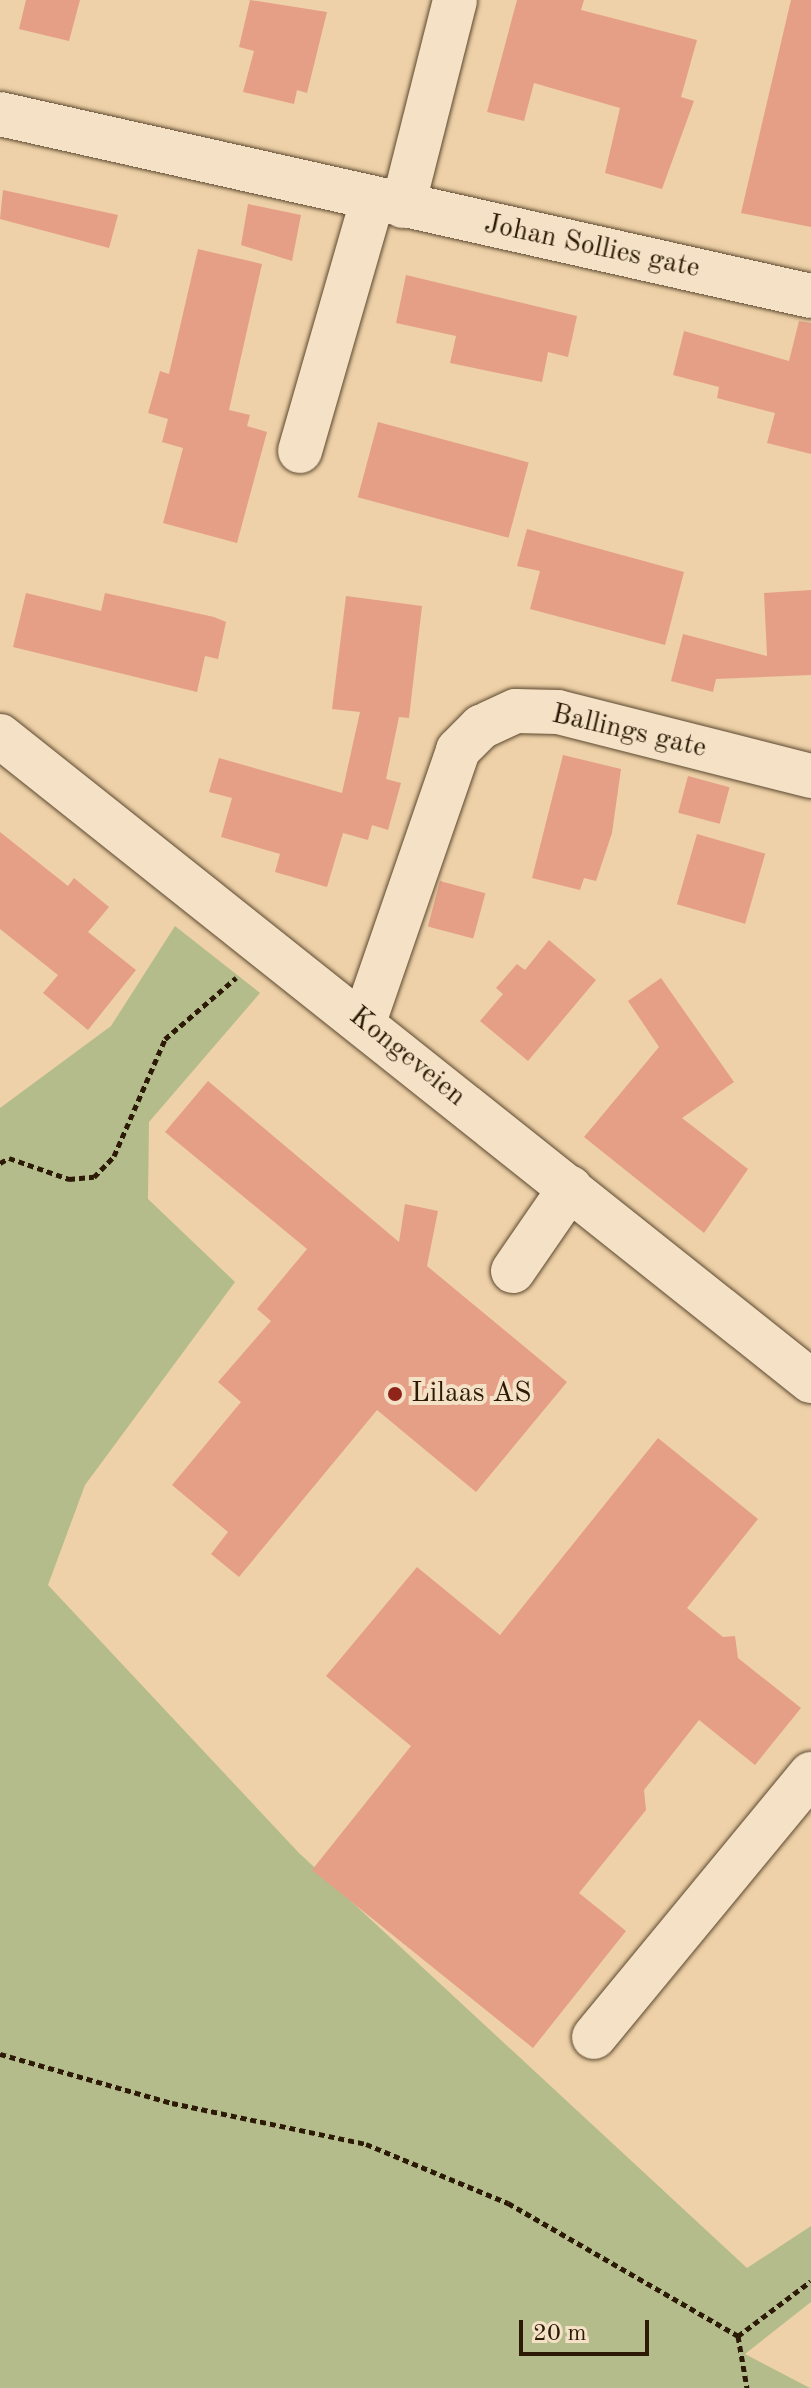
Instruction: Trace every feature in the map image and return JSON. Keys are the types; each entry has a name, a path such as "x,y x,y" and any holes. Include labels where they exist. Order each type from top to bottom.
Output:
{"street":[{"path":"300,451 455,0"},
{"name":"Johan Sollies gate","path":"0,114 811,296"},
{"name":"Ballings gate","path":"364,1022 458,750 481,727 516,711 558,712 811,776"},
{"name":"Kongeveien","path":"0,736 364,1022 811,1381"},
{"path":"513,1271 570,1188"},
{"path":"594,2037 811,1774"}],"path":[{"path":"0,1163 9,1158 69,1179 94,1177 114,1156 165,1039 269,948"},
{"path":"0,2054 172,2103 366,2144 508,2203 738,2336"},
{"path":"738,2336 811,2281"},
{"path":"738,2336 747,2388"}],"green space":[{"path":"175,926 260,993 149,1122 148,1199 235,1282 85,1485 48,1585 299,1853 747,2268 811,2226 811,2302 745,2354 810,2388 0,2388 0,1108 111,1026"}],"building":[{"path":"26,0 80,0 69,41 19,29"},
{"path":"250,0 327,12 307,93 297,90 294,104 243,92 254,51 239,47"},
{"path":"517,0 584,0 581,10 697,40 681,97 694,101 662,189 605,173 620,108 534,83 524,121 487,112"},
{"path":"791,0 811,0 811,227 741,213"},
{"path":"3,190 118,215 109,248 0,219"},
{"path":"248,204 301,215 292,261 241,245"},
{"path":"198,249 262,264 229,410 250,415 247,426 267,432 237,543 163,523 183,448 162,442 168,419 148,413 160,371 169,374"},
{"path":"406,275 577,316 568,357 548,352 542,382 450,363 456,336 396,323"},
{"path":"799,321 811,323 811,454 767,443 775,413 717,398 719,387 673,375 684,331 789,361"},
{"path":"378,422 529,462 508,538 358,497"},
{"path":"527,529 684,572 665,645 530,609 540,571 517,566"},
{"path":"811,590 811,675 716,679 713,692 671,681 683,634 767,656 764,593"},
{"path":"26,593 101,611 105,593 214,617 226,622 218,659 205,656 197,692 13,647"},
{"path":"346,596 422,606 409,718 399,717 386,779 401,783 388,830 372,825 368,840 343,833 327,887 275,872 280,854 221,837 232,798 209,792 219,758 342,793 360,712 332,709"},
{"path":"563,755 621,769 612,833 596,881 584,878 580,890 532,878"},
{"path":"688,776 730,787 720,824 678,813"},
{"path":"0,832 68,886 74,878 109,907 88,932 136,970 88,1030 43,993 58,975 0,929"},
{"path":"697,834 765,854 745,924 677,904"},
{"path":"440,881 485,893 473,939 428,926"},
{"path":"549,940 596,980 528,1061 480,1021 503,994 496,988 517,964 525,970"},
{"path":"661,978 734,1082 682,1118 748,1169 704,1233 584,1137 659,1047 628,1001"},
{"name":"Lilaas AS","path":"208,1081 399,1242 405,1204 438,1211 427,1266 567,1382 476,1492 377,1410 239,1577 211,1554 228,1532 172,1485 241,1402 218,1382 271,1321 257,1309 307,1249 165,1132"},
{"path":"658,1438 758,1519 687,1608 723,1637 735,1636 738,1658 801,1708 755,1765 699,1720 644,1790 646,1810 579,1893 626,1931 533,2048 312,1870 411,1746 326,1676 417,1567 500,1635"}],"place":[{"name":"Lilaas AS","path":"395,1394"}]}
